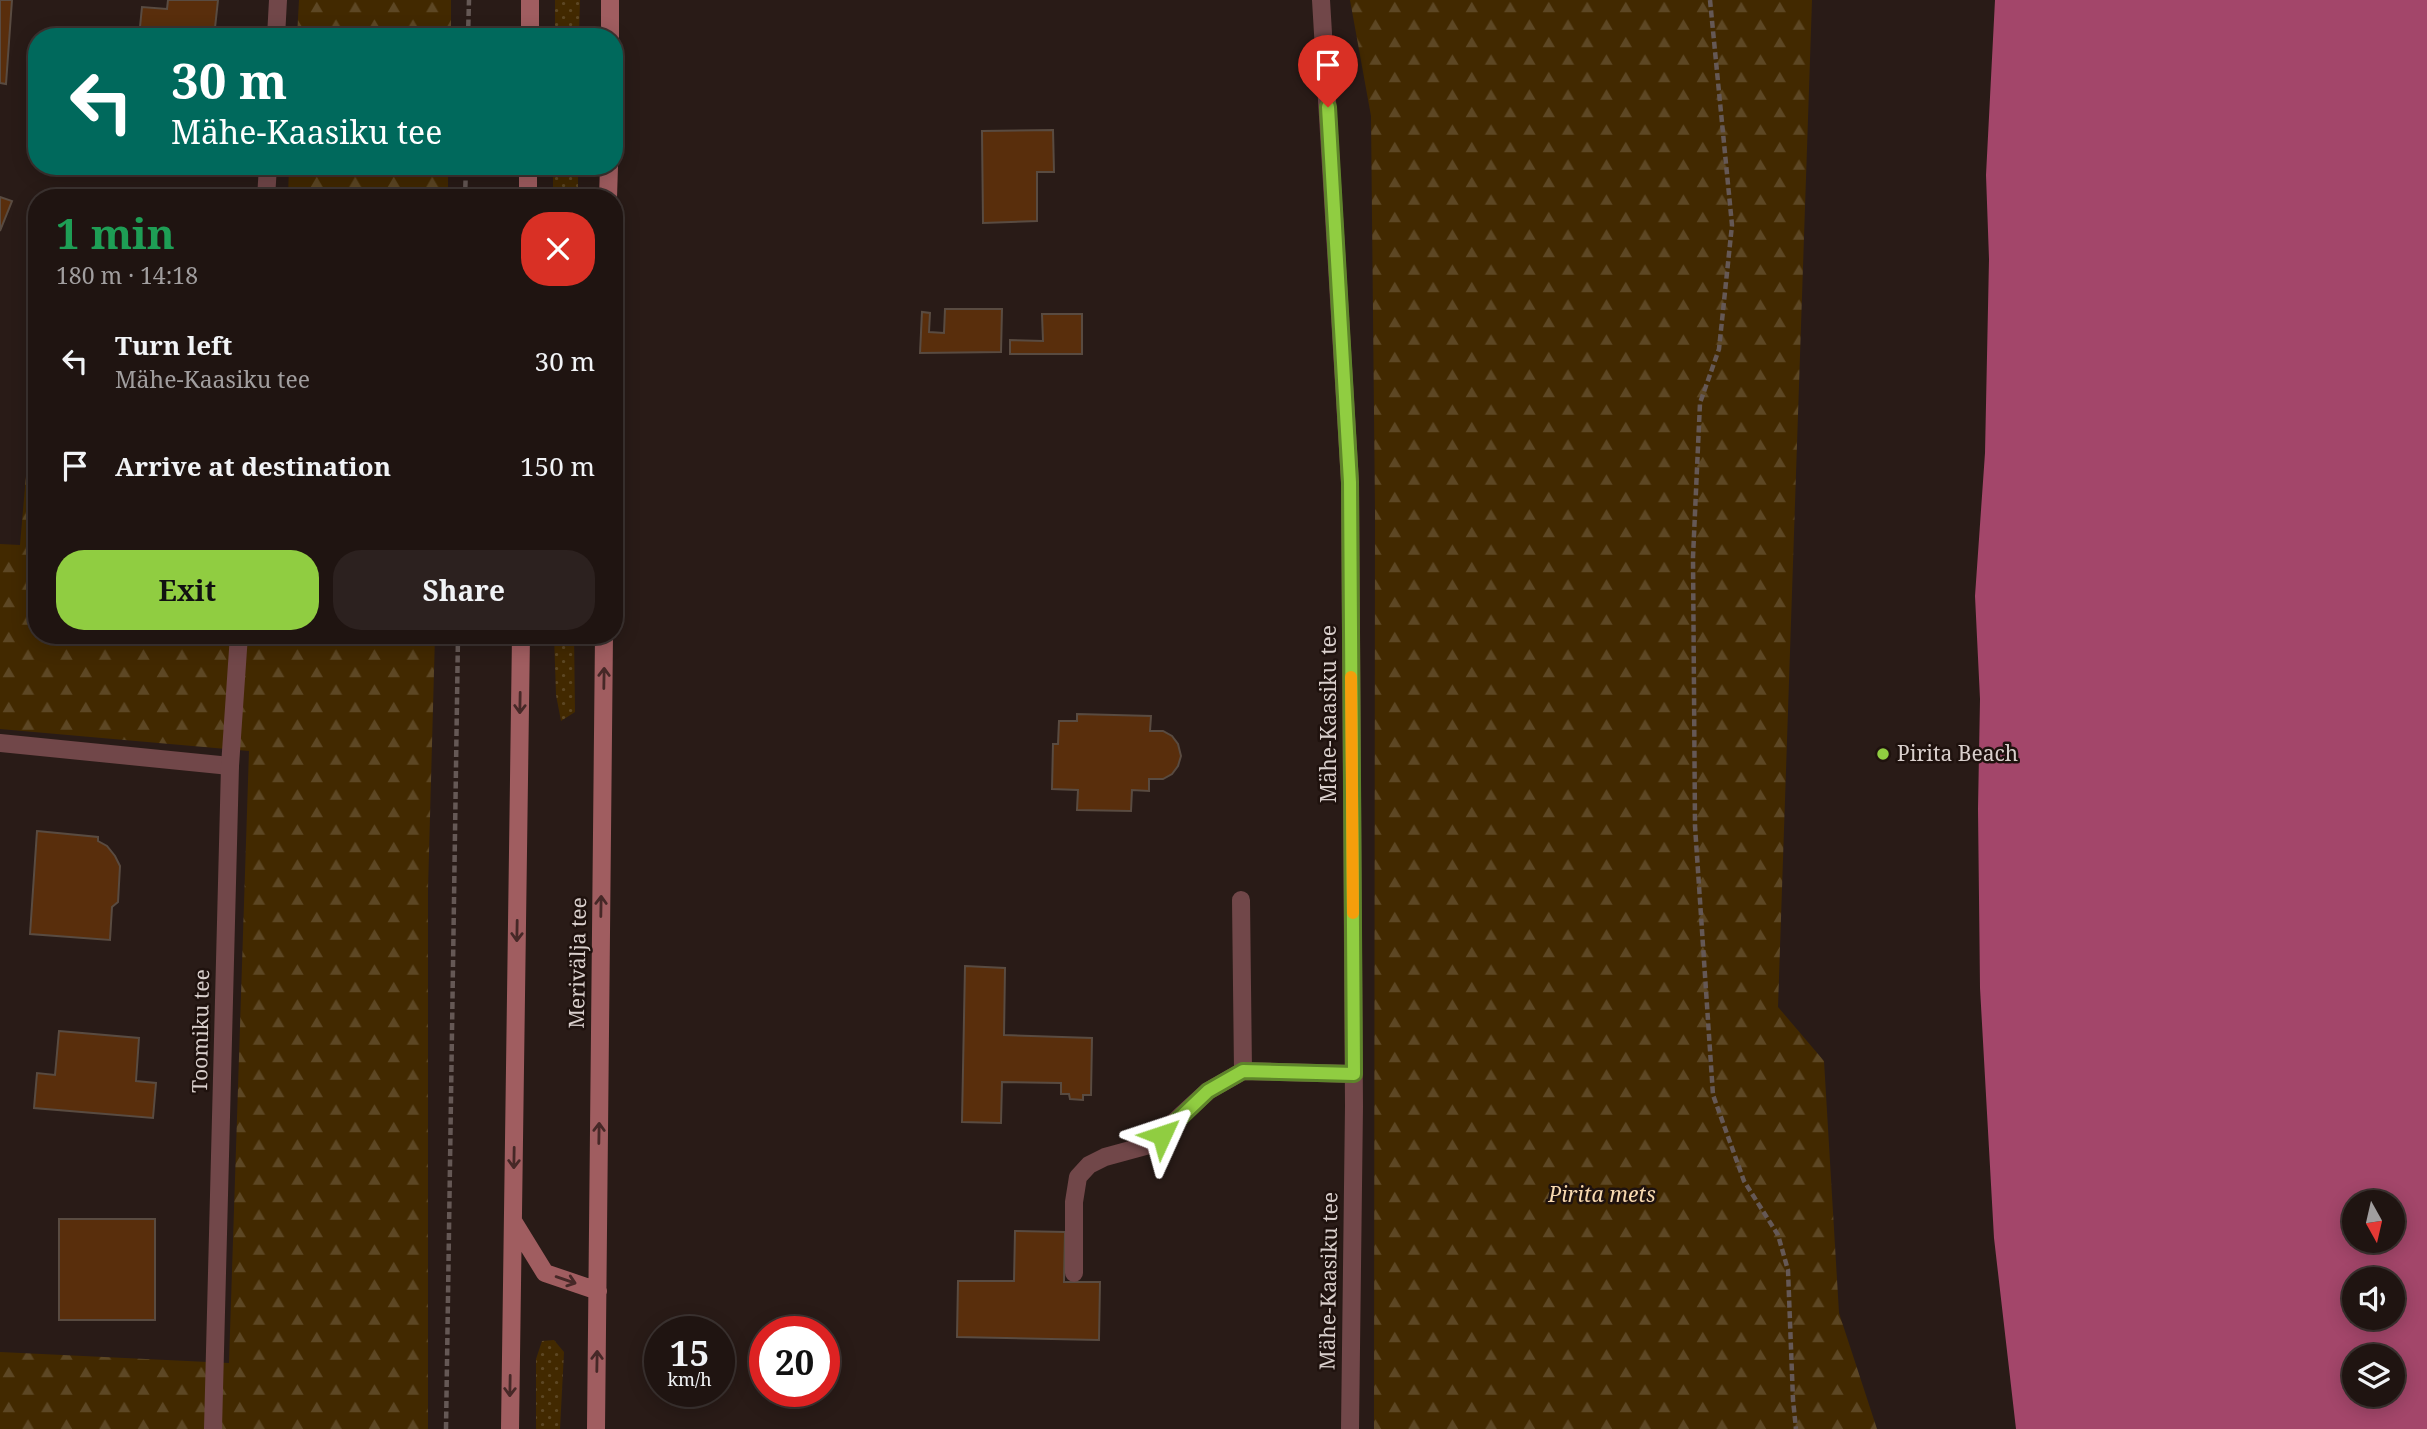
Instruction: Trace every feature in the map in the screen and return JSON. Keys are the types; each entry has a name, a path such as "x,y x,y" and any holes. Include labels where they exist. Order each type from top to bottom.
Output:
{"main road":[{"path":"530,0 530,28"},
{"path":"610,28 611,0"},
{"path":"510,1429 521,644"},
{"name":"Merivälja tee","path":"596,1429 604,644"},
{"path":"513,1221 545,1273 598,1291"}],"street":[{"path":"276,28 278,0"},
{"name":"Mähe-Kaasiku tee","path":"1321,0 1350,482 1354,1074 1350,1429"},
{"name":"Toomiku tee","path":"213,1429 230,766 238,644"},
{"path":"0,743 230,766"},
{"path":"1241,900 1243,1071"},
{"path":"1074,1273 1074,1202 1078,1177 1088,1164 1149,1145 1208,1091 1243,1071 1354,1074"}],"path":[{"path":"468,28 469,0"},
{"path":"1710,0 1732,225 1719,349 1700,403 1693,557 1695,826 1713,1095 1744,1181 1778,1236 1788,1270 1796,1429"},
{"path":"446,1429 458,644"}],"green space":[{"path":"299,0 451,0 451,28 297,28"},
{"path":"555,0 580,0 579,28 555,28"},
{"name":"Pirita mets","path":"1350,0 1812,0 1778,1007 1824,1061 1839,1313 1877,1429 1374,1429 1375,511 1371,116"},
{"path":"289,175 448,175 448,189 288,189"},
{"path":"553,175 578,175 578,189 553,189"},
{"path":"28,452 28,644 435,644 428,889 428,1429 0,1429 0,1352 229,1363 249,751 0,729 0,544 20,545"},
{"path":"554,644 574,644 575,712 561,721 556,695"},
{"path":"554,1340 564,1352 560,1429 536,1429 536,1359 542,1341"}],"shaded area":[{"path":"1995,0 2427,0 2427,1429 2016,1429 1994,1238 1980,988 1980,699 1975,596 1985,453 1989,259 1986,175"}],"building":[{"path":"0,0 12,0 6,84 0,83"},
{"path":"168,0 218,0 215,28 140,28 142,7 167,9"},
{"path":"1053,130 1054,172 1037,172 1037,221 983,223 982,131"},
{"path":"0,197 12,201 0,231"},
{"path":"945,309 1002,309 1001,352 920,353 922,312 930,313 929,332 944,333"},
{"path":"1042,314 1082,314 1082,354 1010,354 1010,340 1043,341"},
{"path":"1077,714 1151,716 1150,731 1163,731 1172,736 1178,744 1181,756 1178,766 1172,774 1163,779 1149,779 1149,791 1132,790 1131,811 1077,810 1078,790 1052,789 1053,744 1058,744 1059,721 1077,721"},
{"path":"37,831 98,837 98,841 107,846 115,856 120,866 118,902 112,907 110,940 30,934"},
{"path":"965,966 1005,968 1004,1035 1092,1038 1091,1095 1083,1095 1083,1100 1070,1099 1069,1094 1061,1094 1061,1083 1002,1082 1001,1123 962,1122"},
{"path":"59,1031 139,1038 136,1081 156,1083 153,1118 34,1108 37,1073 55,1075"},
{"path":"59,1219 155,1219 155,1320 59,1320"},
{"path":"1015,1231 1065,1232 1064,1282 1100,1282 1099,1340 957,1337 958,1281 1014,1281"}],"slow traffic":[{"path":"1351,677 1353,913"}],"place":[{"name":"Pirita Beach","path":"1883,754"}],"route":[{"path":"1162,1135 1208,1091 1243,1071 1354,1074 1350,482 1328,107"}]}
